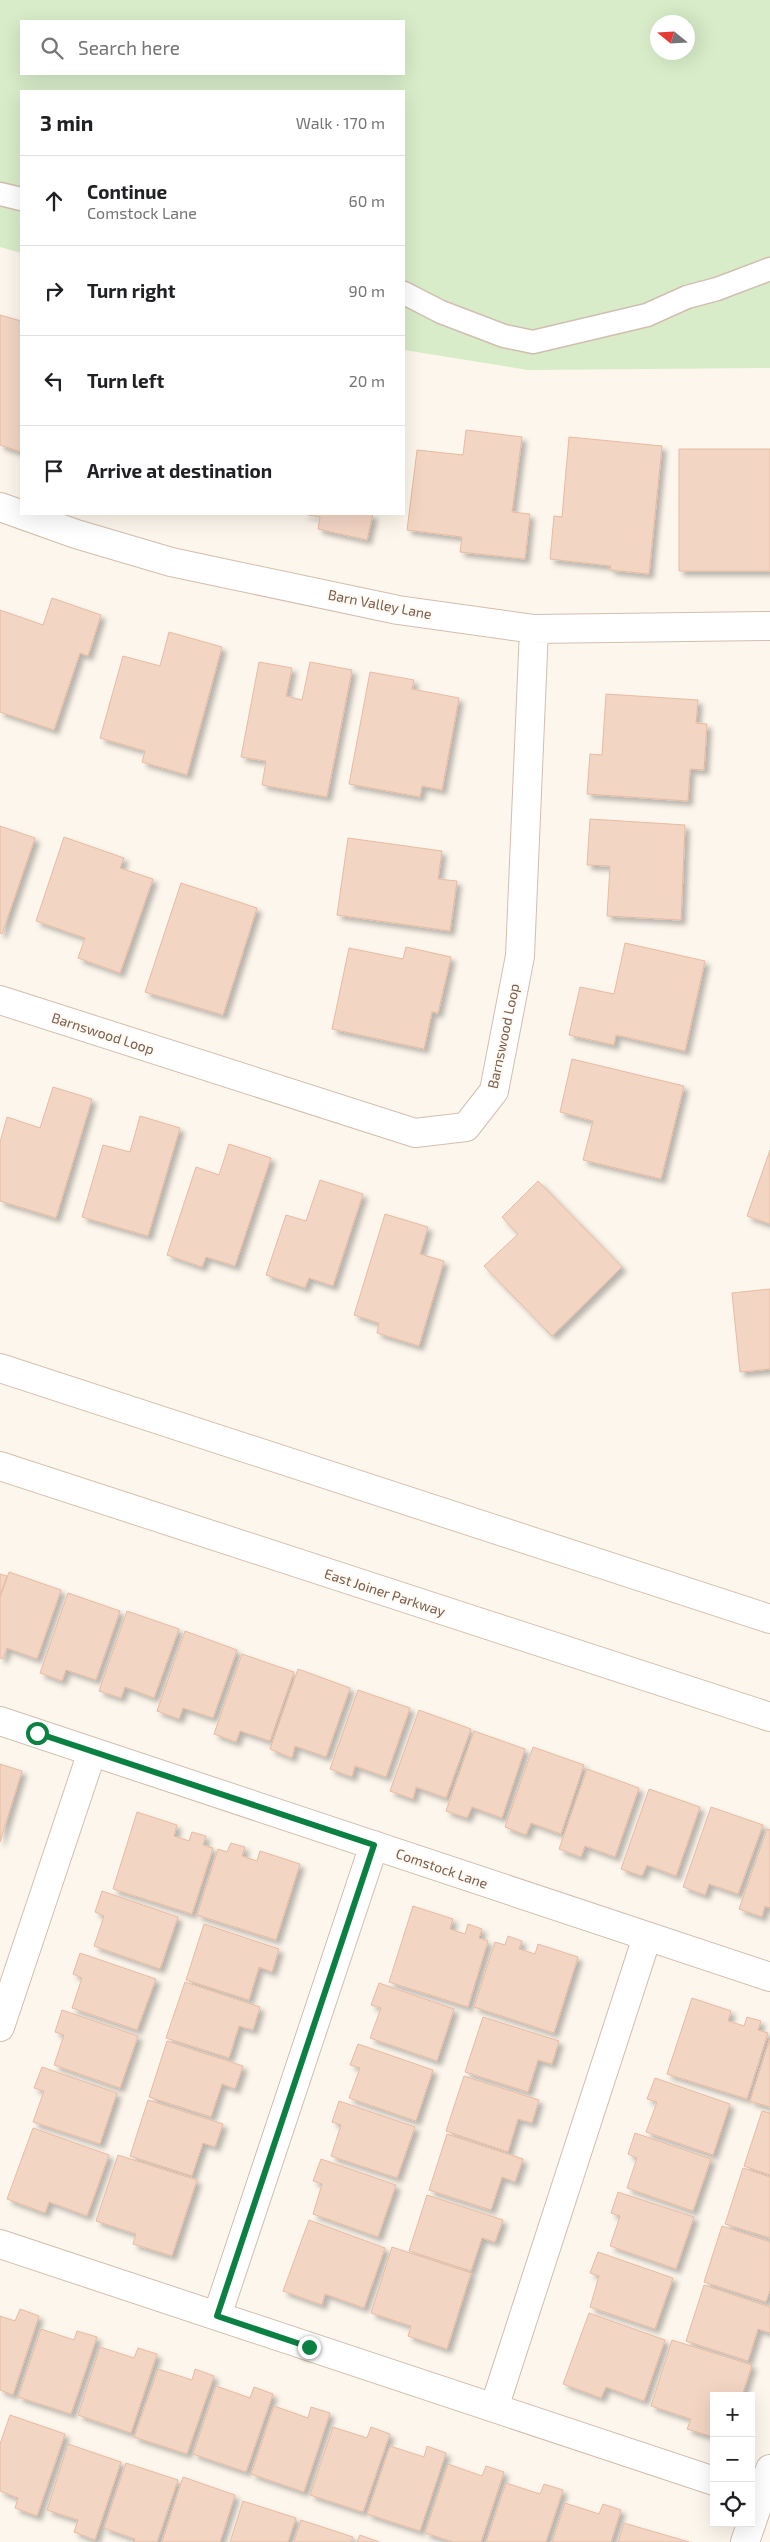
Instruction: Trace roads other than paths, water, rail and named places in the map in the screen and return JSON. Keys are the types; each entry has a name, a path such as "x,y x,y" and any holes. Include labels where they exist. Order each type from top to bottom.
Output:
{"street":[{"name":"Barn Valley Lane","path":"0,507 20,514"},
{"name":"Barn Valley Lane","path":"23,515 76,534 171,562 398,610 534,629 770,626"},
{"name":"Barnswood Loop","path":"0,1000 415,1133 466,1127 494,1091 520,956 534,629"},
{"path":"0,1368 770,1619"},
{"name":"East Joiner Parkway","path":"0,1466 770,1717"},
{"name":"Comstock Lane","path":"0,1721 770,1977"},
{"path":"0,2027 92,1752"},
{"path":"217,2316 374,1845"},
{"path":"494,2408 647,1937"},
{"path":"0,2244 710,2480"},
{"path":"745,2542 756,2495 770,2469"}],"lane":[{"path":"0,194 20,199"},
{"path":"405,294 441,312 504,336 533,342 647,315 686,297 717,289 770,269"}]}
